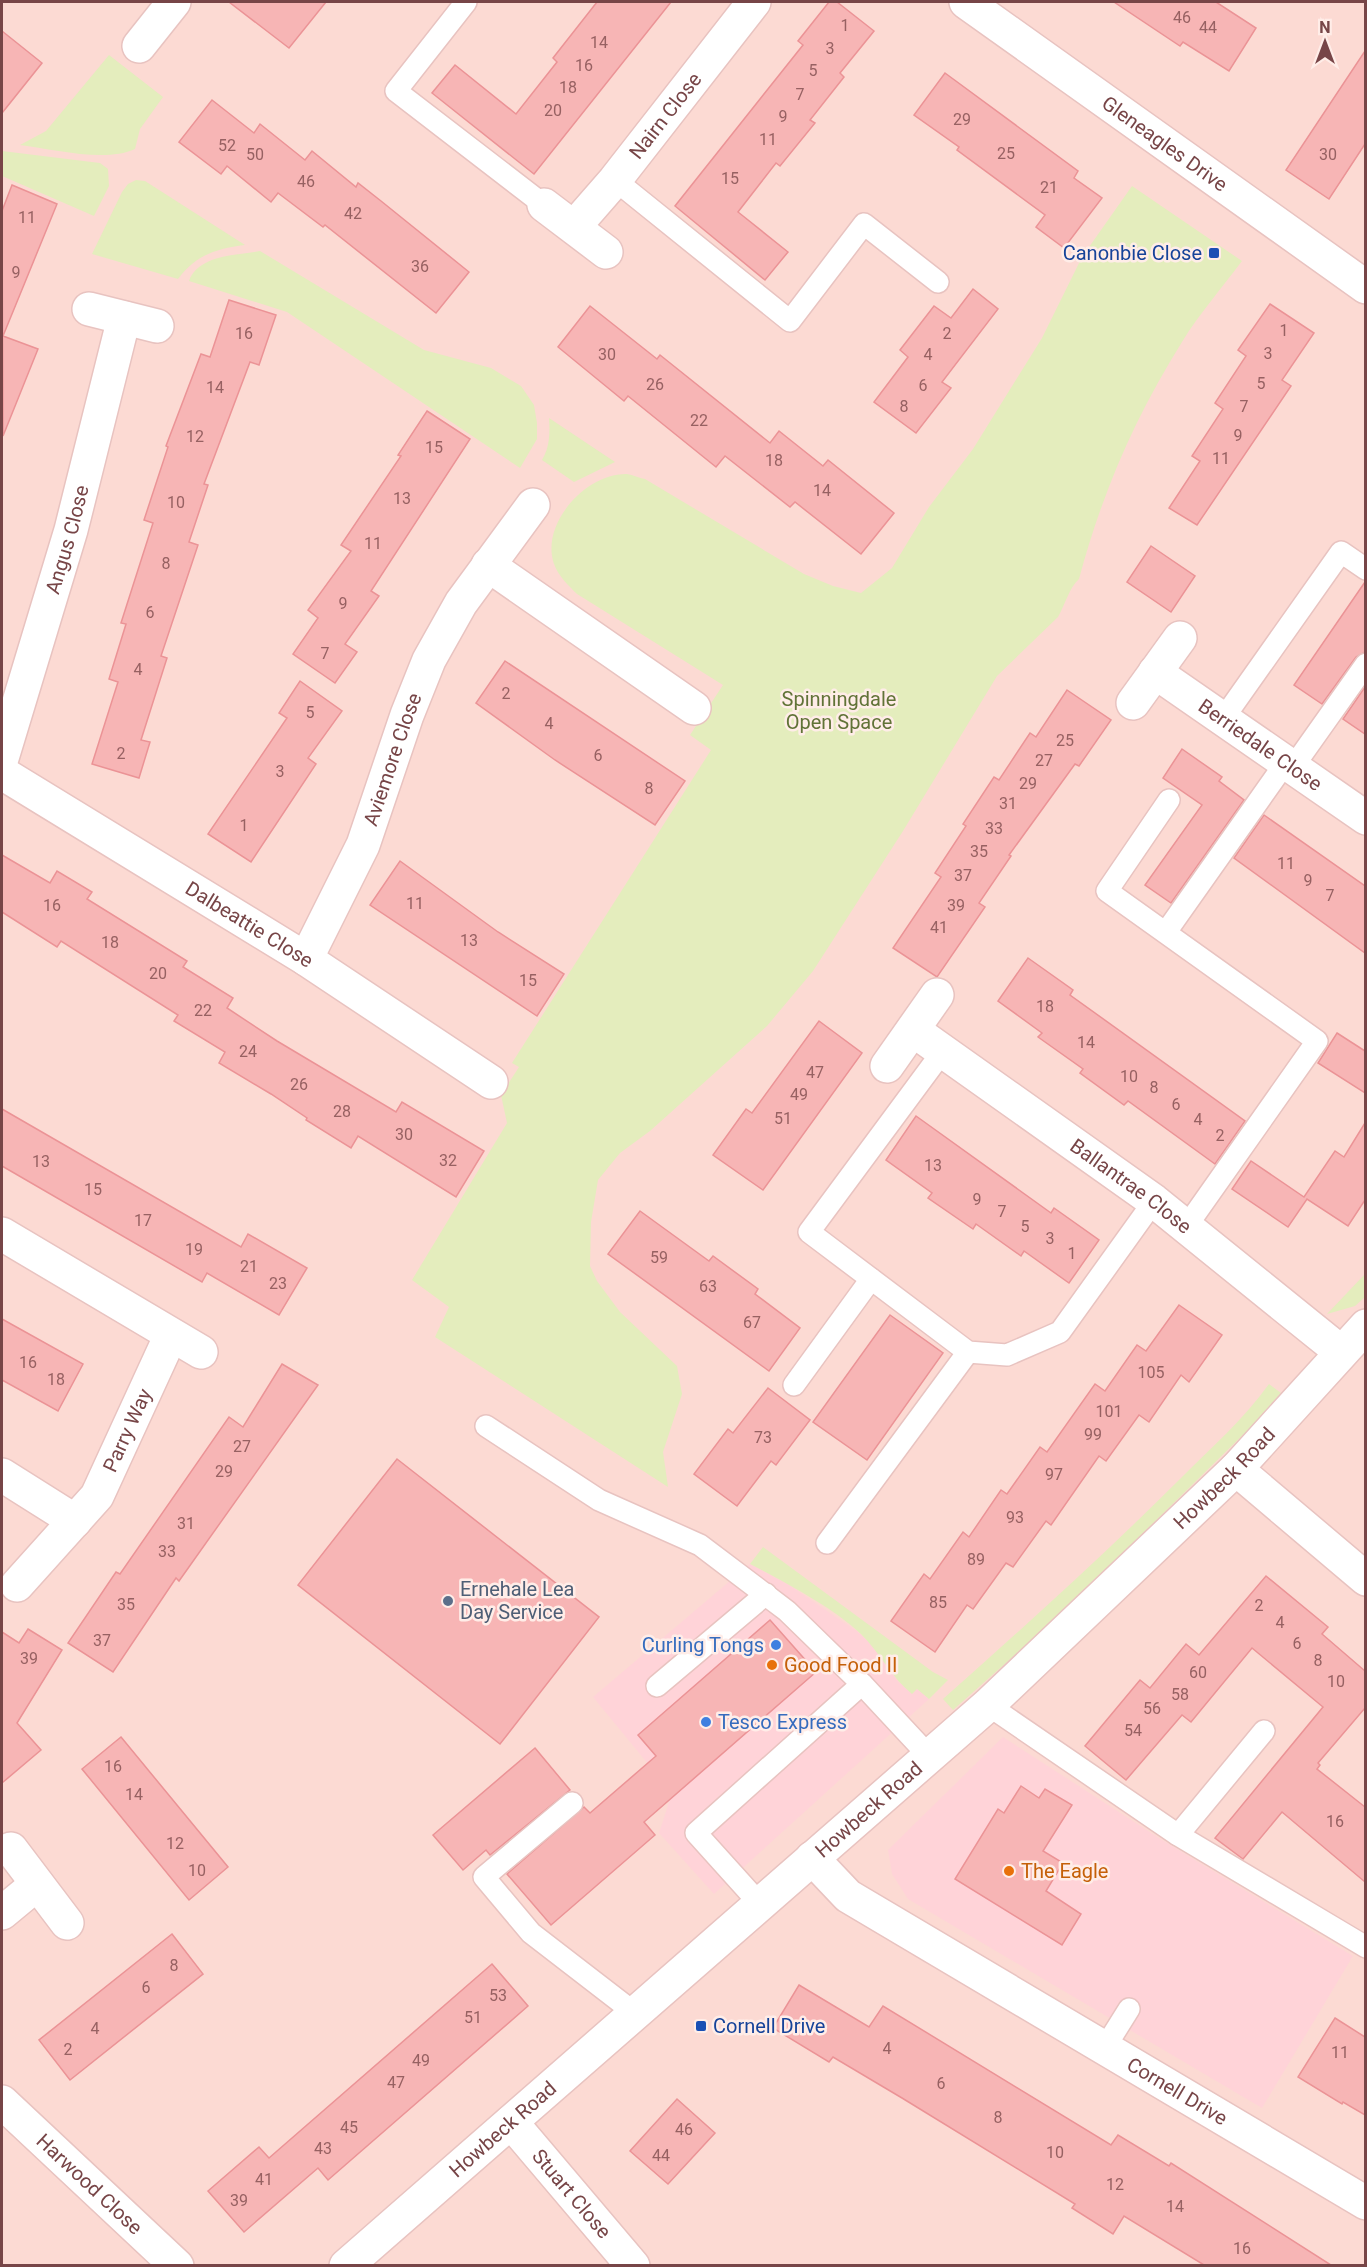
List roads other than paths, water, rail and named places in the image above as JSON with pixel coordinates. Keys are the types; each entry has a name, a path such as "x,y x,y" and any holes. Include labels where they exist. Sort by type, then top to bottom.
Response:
{"street":[{"path":"139,46 174,2"},
{"name":"Nairn Close","path":"574,227 615,180 754,2"},
{"name":"Gleneagles Drive","path":"966,2 1365,287"},
{"path":"544,205 606,252"},
{"path":"89,309 157,326"},
{"name":"Angus Close","path":"2,759 71,530 124,318"},
{"name":"Aviemore Close","path":"306,959 363,844 407,715 429,660 456,612 533,505"},
{"path":"488,565 694,708"},
{"path":"1133,703 1180,638"},
{"name":"Berriedale Close","path":"1155,672 1365,818"},
{"name":"Dalbeattie Close","path":"2,773 306,959 491,1082"},
{"path":"887,1066 937,995"},
{"name":"Ballantrae Close","path":"913,1030 1154,1201 1341,1353"},
{"path":"2,1234 201,1352"},
{"name":"Howbeck Road","path":"346,2265 988,1705 1236,1468 1365,1326"},
{"name":"Parry Way","path":"17,1585 97,1496 111,1470 171,1335"},
{"path":"1236,1468 1365,1579"},
{"path":"2,1475 75,1521"},
{"path":"11,1849 67,1923"},
{"name":"Cornell Drive","path":"812,1858 848,1896 1365,2204"},
{"path":"2,1913 37,1884"},
{"name":"Harwood Close","path":"2,2103 177,2265"},
{"name":"Stuart Close","path":"511,2122 633,2265"}],"lane":[{"path":"466,2 396,91 544,205"},
{"path":"615,180 790,321 864,224 938,282"},
{"path":"1223,719 1341,552 1365,569"},
{"path":"1166,932 1365,664"},
{"path":"1169,800 1107,891 1317,1041 1186,1227"},
{"path":"944,1051 809,1232 968,1353 1007,1354 1060,1332 1154,1201"},
{"path":"794,1385 870,1279"},
{"path":"827,1542 968,1353"},
{"path":"486,1426 599,1500 700,1545 766,1594 862,1684 930,1757"},
{"path":"657,1686 766,1594"},
{"path":"759,1903 696,1833 862,1684"},
{"path":"988,1705 1178,1835 1365,1947"},
{"path":"1178,1835 1264,1731"},
{"path":"572,1803 484,1877 531,1933 636,2014"},
{"path":"1104,2049 1129,2009"}],"place":[{"name":"Canonbie Close","path":"1214,253"},
{"name":"Ernehale Lea Day Service","path":"448,1601"},
{"name":"Curling Tongs","path":"776,1645"},
{"name":"Good Food II","path":"772,1665"},
{"name":"Tesco Express","path":"706,1722"},
{"name":"The Eagle","path":"1009,1871"},
{"name":"Cornell Drive","path":"701,2026"}],"park label":[{"name":"Spinningdale Open Space","path":"839,710"}]}
